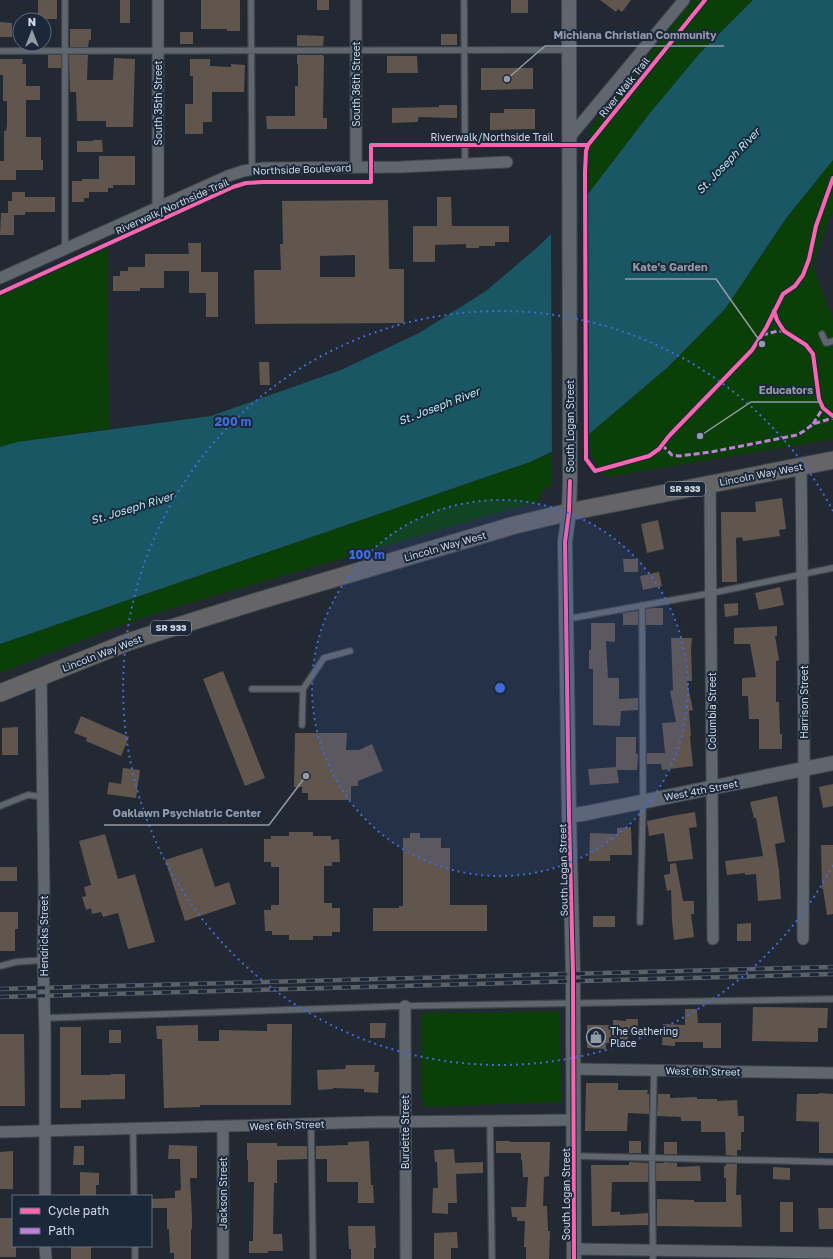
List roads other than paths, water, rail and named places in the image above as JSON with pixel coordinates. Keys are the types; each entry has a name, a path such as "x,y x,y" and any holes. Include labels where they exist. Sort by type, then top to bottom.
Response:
{"main road":[{"name":"Lincoln Way West","path":"0,693 128,642 199,619 507,528 569,512 833,460"}],"street":[{"name":"South 35th Street","path":"158,0 158,207"},
{"name":"South 36th Street","path":"356,0 356,167"},
{"name":"South Logan Street","path":"569,0 570,481 566,541 569,816 574,1003 574,1254"},
{"path":"569,138 684,0"},
{"name":"Northside Boulevard","path":"0,278 228,176 252,170 263,168 401,167 507,162"},
{"name":"Harrison Street","path":"801,466 804,939"},
{"name":"Columbia Street","path":"710,484 712,593 711,788 713,939"},
{"name":"Hendricks Street","path":"41,677 44,887 45,1195"},
{"name":"West 4th Street","path":"569,816 833,764"},
{"name":"Burdette Street","path":"405,1006 406,1259"},
{"name":"West 6th Street","path":"574,1069 833,1073"},
{"name":"West 6th Street","path":"0,1132 405,1122 574,1120"},
{"name":"Jackson Street","path":"223,1127 224,1259"},
{"path":"46,1247 46,1259"},
{"path":"574,1254 833,1253"}],"lane":[{"path":"65,0 65,249"},
{"path":"251,0 252,170"},
{"path":"464,0 465,164"},
{"path":"0,51 569,50"},
{"path":"822,334 826,343 833,341"},
{"path":"567,618 712,593 833,568"},
{"path":"640,922 642,802 642,605"},
{"path":"302,725 303,689 324,658 350,651"},
{"path":"252,689 303,689"},
{"path":"0,806 28,795 43,797"},
{"path":"0,966 16,962 44,960"},
{"path":"45,1018 405,1006 833,999"},
{"path":"653,1254 652,1158 654,1070"},
{"path":"490,1121 492,1259"},
{"path":"311,1124 313,1259"},
{"path":"133,1129 134,1195"},
{"path":"574,1156 833,1162"},
{"path":"135,1247 135,1259"}],"water":[{"name":"St. Joseph River","path":"753,0 833,0 833,160 787,217 725,309 668,367 589,434 530,462 0,644 0,447 17,442 211,416 341,370 419,333 486,291 540,245 588,194 650,113 700,53"}],"railway":[{"path":"0,989 833,967"},
{"path":"0,997 833,974"}],"place":[{"name":"Michiana Christian Community","path":"507,79"},
{"name":"Kate's Garden","path":"762,344"},
{"name":"Educators","path":"700,436"},
{"name":"Oaklawn Psychiatric Center","path":"306,776"},
{"name":"The Gathering Place","path":"596,1037"}]}
